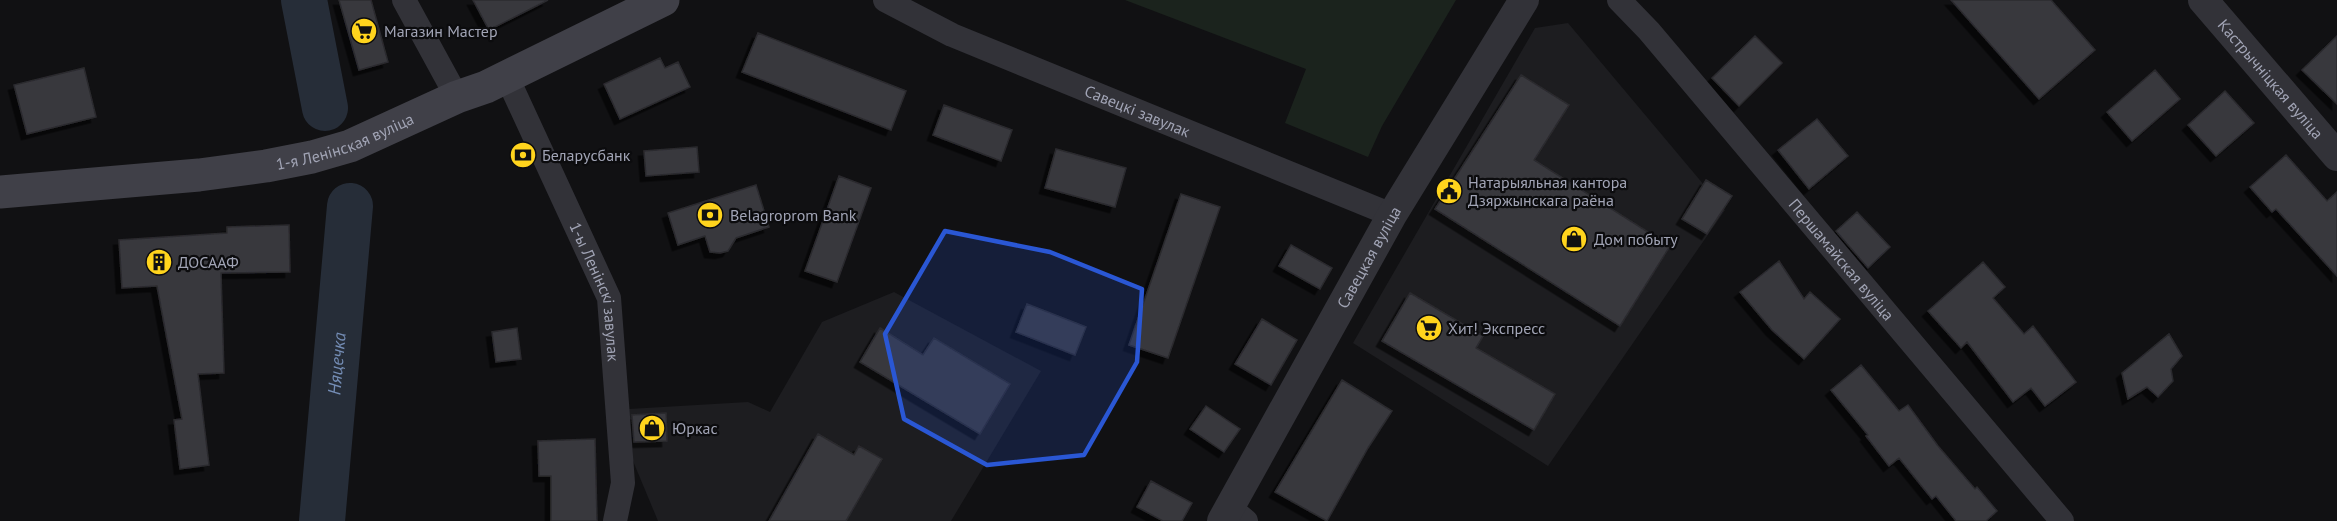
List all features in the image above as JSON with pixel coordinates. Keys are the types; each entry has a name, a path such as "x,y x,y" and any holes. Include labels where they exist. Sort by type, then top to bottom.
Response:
{"main road":[{"name":"1-я Ленінская вуліца","path":"0,192 199,175 266,166 312,157 350,146 507,77 663,0"}],"street":[{"path":"404,0 457,98"},
{"name":"Савецкі завулак","path":"885,0 952,35 1392,215"},
{"name":"Савецкая вуліца","path":"1233,517 1392,215 1524,0"},
{"name":"Першамайская вуліца","path":"1619,0 1649,31 2062,521"},
{"name":"Кастрычніцкая вуліца","path":"2203,0 2337,156"},
{"name":"1-ы Ленінскі завулак","path":"507,77 609,298 622,483 615,521"}],"highlighted area":[{"path":"945,231 1050,252 1142,289 1137,362 1084,455 987,465 904,419 885,334"}],"shaded area":[{"path":"1125,0 1456,0 1382,126 1368,157 1285,123 1306,69"},
{"path":"1568,23 1725,210 1548,466 1353,343 1535,28"},
{"path":"894,292 1041,371 951,521 658,521 633,461 629,409 748,402 770,412 822,322"}],"building":[{"name":"Магазин Мастер","path":"339,0 371,0 388,62 359,70"},
{"path":"473,0 548,0 489,30"},
{"path":"1951,0 2051,0 2095,50 2039,99"},
{"path":"758,33 906,91 891,130 742,72"},
{"path":"1755,36 1782,63 1739,106 1712,78"},
{"path":"2337,36 2337,104 2302,70"},
{"path":"660,58 665,68 678,62 690,87 620,119 604,84"},
{"path":"84,68 96,117 27,134 14,85"},
{"path":"2155,70 2180,99 2132,141 2107,112"},
{"path":"1521,75 1569,105 1534,160 1670,246 1620,326 1435,209"},
{"path":"2225,91 2254,123 2216,156 2188,125"},
{"path":"944,105 1012,130 1001,161 933,135"},
{"path":"1817,119 1848,156 1809,189 1778,150"},
{"path":"697,147 699,172 646,176 644,151"},
{"path":"1056,149 1126,168 1115,207 1045,188"},
{"path":"2286,155 2327,201 2337,192 2337,276 2276,209 2272,212 2250,187"},
{"path":"839,176 871,188 837,282 805,271"},
{"path":"1706,180 1732,196 1707,234 1682,219"},
{"path":"756,185 769,227 736,238 728,251 720,253 710,252 705,236 678,245 668,213"},
{"path":"1181,194 1220,207 1168,358 1129,345"},
{"path":"1857,212 1890,247 1868,268 1836,231"},
{"path":"289,225 290,272 221,273 224,373 198,374 209,465 180,469 174,420 182,419 157,286 122,288 119,240 227,233 227,227"},
{"path":"1291,245 1332,268 1320,289 1279,266"},
{"path":"1779,261 1804,299 1810,292 1840,319 1804,359 1772,330 1740,292"},
{"path":"1983,262 2005,287 1993,298 2024,334 2033,326 2076,382 2045,406 2031,388 2013,402 1967,342 1961,348 1928,311"},
{"path":"1410,293 1483,336 1476,348 1555,394 1534,430 1382,341"},
{"path":"1027,304 1086,327 1075,355 1016,332"},
{"path":"1262,319 1297,340 1271,385 1235,364"},
{"path":"517,328 521,359 496,362 492,332"},
{"path":"880,328 923,355 934,338 1010,384 980,434 860,362"},
{"path":"2169,334 2182,356 2171,369 2173,381 2158,397 2147,387 2128,399 2122,373"},
{"path":"1861,365 1899,411 1908,405 1938,446 1997,511 1986,521 1956,521 1936,496 1932,499 1899,458 1889,466 1866,436 1868,435 1831,390"},
{"path":"1342,380 1392,411 1368,448 1327,521 1275,492"},
{"path":"1206,406 1240,429 1224,452 1190,429"},
{"path":"666,413 667,441 634,442 632,415"},
{"path":"818,434 854,455 859,446 882,459 846,521 769,521"},
{"path":"595,439 597,521 551,521 551,476 539,476 538,441"},
{"path":"1151,481 1192,503 1182,521 1163,521 1137,507"}],"waterway":[{"name":"Няцечка","path":"304,0 325,108"},
{"name":"Няцечка","path":"322,521 350,206"}],"place":[{"name":"Магазин Мастер","path":"364,31"},
{"name":"Беларусбанк","path":"523,155"},
{"name":"Натарыяльная кантора Дзяржынскага раёна","path":"1449,191"},
{"name":"Belagroprom Bank","path":"710,215"},
{"name":"Дом побыту","path":"1574,239"},
{"name":"ДОСААФ","path":"159,262"},
{"name":"Хит! Экспресс","path":"1429,328"},
{"name":"Юркас","path":"652,428"}]}
